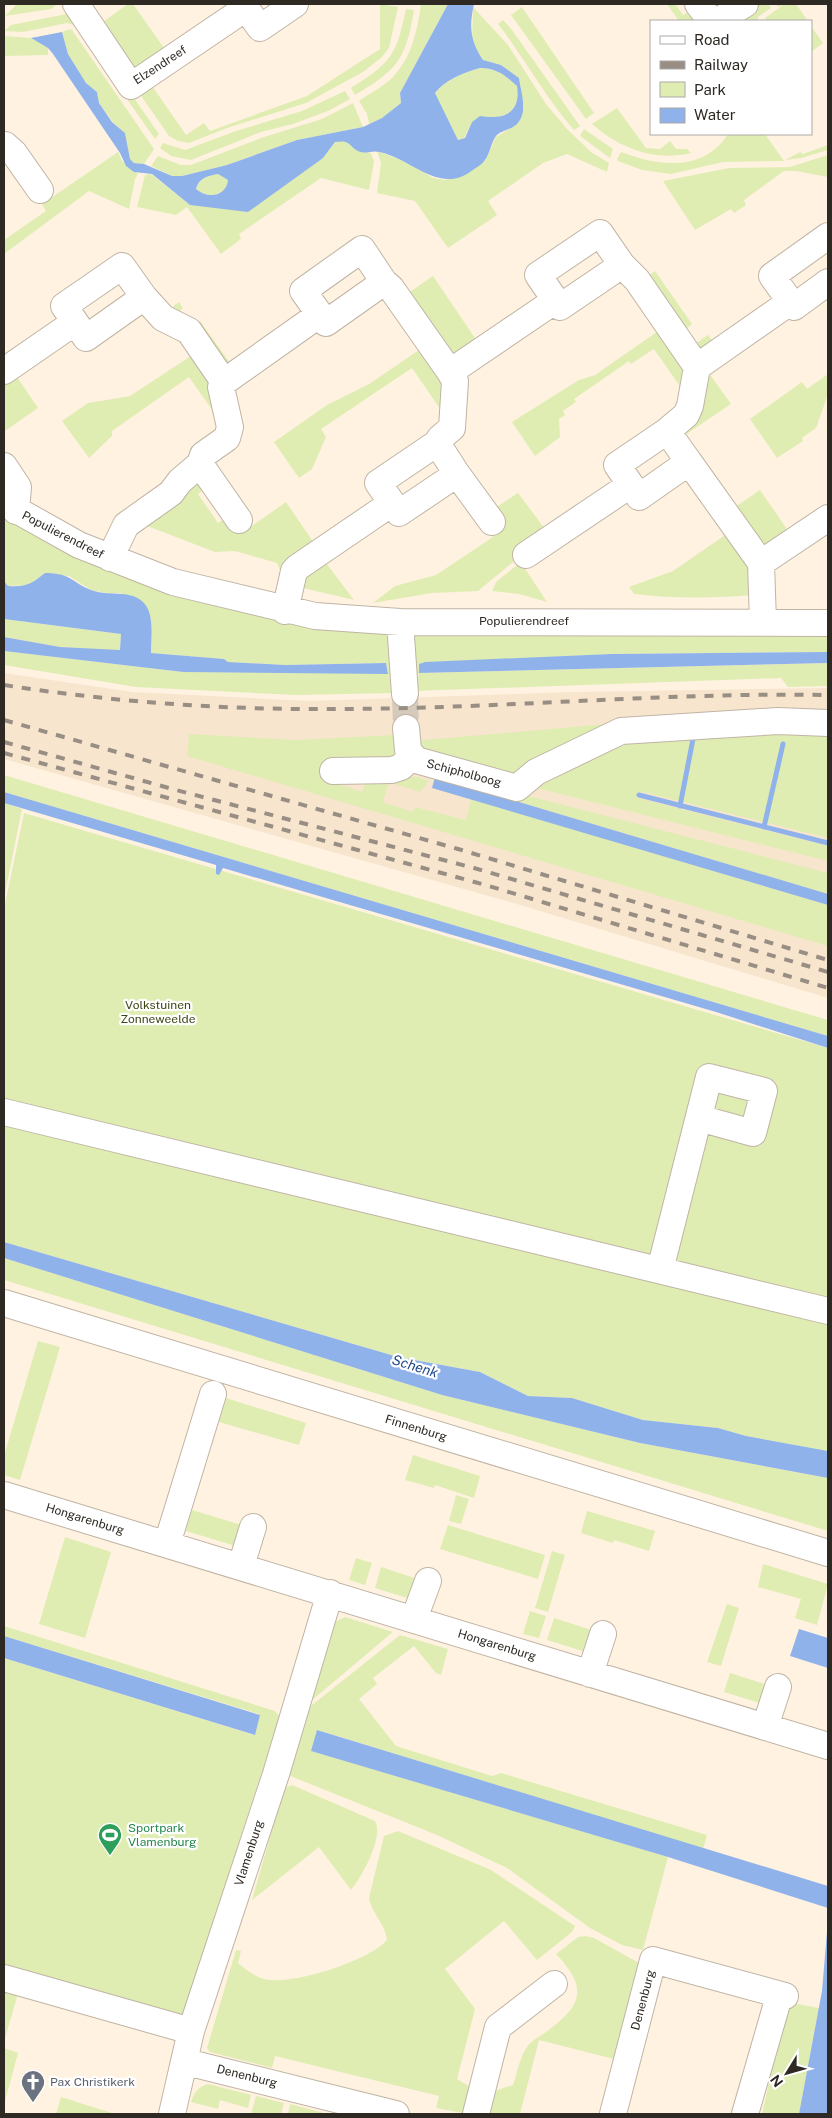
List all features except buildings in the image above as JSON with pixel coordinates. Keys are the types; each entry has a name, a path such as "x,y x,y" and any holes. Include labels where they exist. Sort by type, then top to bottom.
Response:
{"street":[{"name":"Elzendreef","path":"76,4 131,86 244,6 260,28 295,4"},
{"path":"698,4 710,20"},
{"path":"720,20 744,4"},
{"path":"4,145 14,153 40,190"},
{"path":"622,265 560,307 538,274 600,232 622,265 637,280 697,366 690,406 686,415 617,465 639,497 689,462"},
{"path":"828,236 772,276 794,307 828,282"},
{"path":"384,282 326,324 303,291 362,249 455,381 452,428 440,438 437,444 378,483 399,513 458,474"},
{"path":"144,298 86,338 64,306 122,266 144,298 163,318 189,331 224,382 320,314"},
{"path":"450,372 556,300"},
{"path":"697,366 790,302"},
{"path":"4,371 74,322"},
{"name":"Populierendreef","path":"110,558 126,525 171,493 180,481 200,464 203,455 227,438 230,426 221,387 224,382"},
{"path":"667,430 761,563 762,622"},
{"path":"437,444 492,522"},
{"path":"200,464 239,520"},
{"name":"Populierendreef","path":"4,466 18,488 10,507 72,541 173,582 285,611 332,619 400,622 828,623"},
{"path":"526,555 630,485"},
{"path":"285,611 294,571 392,503"},
{"path":"761,563 828,518"},
{"path":"400,622 405,694"},
{"name":"Schipholboog","path":"406,728 408,750 412,756 424,763 517,788 536,772 621,731 778,721 828,723"},
{"path":"333,771 392,770 402,767 412,756"},
{"path":"4,1112 828,1311"},
{"path":"660,1270 698,1118"},
{"name":"Finnenburg","path":"4,1303 828,1554"},
{"path":"167,1544 213,1394"},
{"name":"Hongarenburg","path":"4,1494 828,1746"},
{"path":"241,1566 253,1527"},
{"path":"414,1619 428,1581"},
{"name":"Vlamenburg","path":"172,2114 186,2062 191,2032 276,1774 330,1593"},
{"path":"590,1674 603,1634"},
{"path":"765,1727 778,1687"},
{"name":"Denenburg","path":"613,2114 653,1960 781,2001 745,2114"},
{"path":"4,1978 191,2032"},
{"path":"476,2114 498,2027 554,1984"},
{"name":"Denenburg","path":"186,2062 396,2114"}],"shaded area":[{"path":"4,673 132,692 309,701 574,692 828,688 828,998 517,904 4,759"}],"green space":[{"path":"17,4 57,4 51,9 5,16"},
{"path":"128,4 133,4 164,48 176,40 177,42 140,72 125,69 96,27"},
{"path":"380,4 398,7 389,48 382,57 363,72 306,103 227,128 189,143 178,141 169,136 135,87 150,83 186,135 204,123 210,131 307,96 380,49"},
{"path":"421,4 448,4 400,93 401,103 382,118 369,124 367,114 359,101 391,79 404,62 409,53 418,24"},
{"path":"667,4 675,4 683,15 693,10 700,20 678,20"},
{"path":"757,4 768,4 771,8 758,17 758,20 742,20"},
{"path":"776,4 796,4 807,20 766,20 765,18 783,5 778,7"},
{"path":"473,7 508,45 546,104 567,129 591,152 609,163 607,172 567,154 543,163 488,201 497,215 448,248 415,201 377,193 381,163 377,151 406,162 433,178 445,180 467,173 485,161 496,137 516,125 524,108 519,78 501,65 483,60 472,44"},
{"path":"522,7 594,113 586,119 511,15"},
{"path":"406,9 414,10 403,52 390,70 355,95 351,88 384,64 395,48"},
{"path":"67,14 77,26 67,23 23,32 4,31 11,25"},
{"path":"503,20 580,126 574,130 554,104 498,24"},
{"path":"812,27 823,43 812,51"},
{"path":"70,29 154,149 144,164 134,163 130,159 125,133 113,122 99,103 97,92 86,83 68,54 62,32"},
{"path":"4,36 31,38 48,48 48,55 4,56"},
{"path":"480,68 491,69 500,73 517,86 515,105 506,115 472,122 464,138 458,140 435,94 455,78"},
{"path":"129,91 159,134 155,139 124,95"},
{"path":"345,91 350,99 328,111 293,124 261,132 191,160 171,156 160,148 163,143 185,150 236,131 302,111"},
{"path":"353,103 363,127 297,140 227,165 182,176 172,176 151,166 158,156 181,165 191,165 264,137 322,119"},
{"path":"617,108 646,148 660,149 670,141 676,149 687,149 691,153 664,156 638,151 614,140 592,124"},
{"path":"584,129 613,149 610,158 580,136"},
{"path":"727,135 766,135 784,161 723,162 671,174 642,170 617,159 621,152 650,161 679,163 693,161 718,147"},
{"path":"344,140 352,143 359,151 371,153 374,162 369,190 321,178 239,234 241,239 221,254 187,207 176,215 137,207 145,175 151,174 190,205 323,158 335,142"},
{"path":"828,145 828,150 801,158 785,160 800,152 803,154"},
{"path":"118,152 122,161 138,174 135,179 129,209 89,191 4,254 4,240 46,211 42,204"},
{"path":"828,155 828,177 796,171 784,171 744,200 746,205 734,213 731,209 695,230 663,181 729,168 790,167"},
{"path":"218,174 228,180 227,186 220,193 210,195 196,189 204,178"},
{"path":"655,271 692,324 685,330 695,344 708,335 713,341 694,354 642,280"},
{"path":"433,276 479,344 452,362 404,296"},
{"path":"179,302 183,308 179,312 194,325 200,321 233,367 230,368 164,313"},
{"path":"664,327 689,364 686,395 654,349 631,364 629,361 574,399 576,402 563,411 565,415 559,419 560,437 535,456 512,422 579,380 595,375"},
{"path":"425,346 447,377 449,422 412,368 321,429 326,437 312,469 299,478 274,442 327,405 369,384"},
{"path":"197,352 215,378 226,430 189,377 112,431 112,436 89,458 62,421 88,403 130,396"},
{"path":"706,369 731,404 682,437"},
{"path":"15,374 38,408 5,431 4,381"},
{"path":"828,374 828,394 816,428 802,438 803,441 777,458 750,419 802,382 807,389"},
{"path":"201,477 208,487 198,494 218,523 228,517 246,518 252,526 286,502 316,546 285,583 277,563 235,551 215,552 142,524"},
{"path":"760,490 789,532 767,549 732,509"},
{"path":"518,493 548,533 478,591 432,593 373,603 395,586 436,575 493,537 490,531 492,510"},
{"path":"4,513 42,535 388,630 392,677 389,675 394,693 295,695 136,687 4,665 4,651 183,672 388,673 386,663 285,665 228,662 224,659 150,653 150,623 121,593 91,590 69,576 45,573 29,585 8,586 4,581"},
{"path":"731,531 754,565 756,595 664,597 634,594 629,587 673,571"},
{"path":"527,557 524,567 547,602 519,594 492,591 496,582"},
{"path":"323,559 354,600 299,587 301,576"},
{"path":"4,619 121,634 120,651 60,647 4,637"},
{"path":"828,633 828,652 611,654 419,664 420,673 828,663 828,686 788,687 781,678 414,691 419,674 415,676 411,637 417,634"},
{"path":"828,715 828,838 639,791 637,798 828,846 828,861 529,786 517,778 421,756 412,741 630,722"},
{"path":"189,734 295,740 395,735 393,741 402,756 366,765 338,757 330,781 362,792 368,776 417,777 429,781 420,792 389,782 383,802 413,812 415,807 466,820 471,799 828,905 828,946 187,756"},
{"path":"419,768 828,873 828,894 418,772"},
{"path":"4,775 828,1020 828,1036 4,792"},
{"path":"4,803 22,809 4,898"},
{"name":"Volkstuinen Zonneweelde","path":"24,813 828,1048 828,1451 746,1436 718,1428 643,1420 572,1398 528,1396 480,1372 398,1357 4,1242 4,909"},
{"path":"4,1258 442,1395 640,1443 828,1478 828,1531 4,1280"},
{"path":"38,1341 60,1347 20,1480 4,1475 4,1456"},
{"path":"226,1398 306,1423 299,1445 219,1422"},
{"path":"413,1455 480,1476 474,1498 435,1485 434,1488 405,1480"},
{"path":"456,1495 469,1499 461,1524 449,1521"},
{"path":"192,1510 248,1527 242,1548 186,1531"},
{"path":"587,1511 655,1531 649,1551 614,1540 613,1543 581,1533"},
{"path":"448,1525 545,1555 538,1579 440,1549"},
{"path":"65,1537 111,1552 85,1638 39,1624"},
{"path":"552,1551 565,1555 548,1612 535,1608"},
{"path":"356,1558 372,1563 365,1585 349,1580"},
{"path":"763,1564 828,1584 817,1625 795,1618 801,1599 758,1587"},
{"path":"381,1567 424,1581 417,1601 375,1588"},
{"path":"727,1604 739,1608 721,1666 707,1662"},
{"path":"530,1611 546,1616 539,1638 523,1634"},
{"path":"345,1617 393,1632 311,1701 333,1623"},
{"path":"554,1618 598,1632 592,1654 547,1640"},
{"name":"Sportpark Vlamenburg","path":"4,1626 275,1711 280,1717 180,2022 21,1983 4,2042 4,1658 254,1735 259,1714 4,1636"},
{"path":"400,1635 448,1649 441,1675 436,1673 414,1646 373,1678 377,1684 359,1699 396,1746 492,1776 501,1773 707,1835 703,1849 318,1730 312,1751 668,1857 643,1950 622,1945 590,1928 507,1868 437,1835 288,1775 307,1709"},
{"path":"730,1673 771,1686 766,1705 724,1692"},
{"path":"292,1785 375,1821 377,1837 371,1857 351,1890 319,1847 252,1900 284,1788"},
{"path":"398,1831 491,1870 575,1926 572,1932 537,1960 504,1921 445,1969 475,2009 457,2079 474,2089 468,2114 436,2108 439,2096 275,2056 272,2068 210,2052 207,2048 236,1950 241,1951 238,1963 247,1970 264,1979 277,1980 292,1979 329,1970 364,1956 387,1940 384,1929 369,1898 384,1836"},
{"path":"578,1937 594,1938 639,1963 618,2060 539,2040 520,2114 482,2114 492,2094 513,2085 523,2054 530,2044 558,2022 574,2005 577,1987 567,1966 556,1954"},
{"path":"787,2002 819,2008 799,2114 762,2114"},
{"path":"4,2048 18,2053 4,2105"},
{"path":"208,2084 251,2095 248,2108 220,2100 218,2109 191,2102 197,2090"},
{"path":"256,2096 284,2103 281,2114 251,2114"},
{"path":"61,2097 115,2114 56,2114"},
{"path":"290,2104 324,2113 324,2114 288,2114"}],"water":[{"path":"448,4 474,4 471,26 475,46 483,60 501,65 519,78 523,109 520,120 516,125 496,136 484,162 458,178 436,177 391,155 377,152 361,152 348,143 341,141 335,142 323,158 248,212 190,205 152,174 134,172 126,166 120,153 53,54 48,48 31,38 62,32 68,54 86,83 97,92 99,103 112,122 125,133 130,159 134,163 144,164 172,176 182,176 227,165 297,140 363,127 382,118 401,103 400,93","holes":["480,68 491,69 500,73 517,86 518,95 516,103 509,113 496,117 480,116 472,122 465,138 458,140 435,93 455,77","218,174 228,180 227,186 220,193 210,195 196,189 199,182 204,178"]},
{"path":"45,573 66,576 84,587 95,591 134,596 142,601 150,615 151,653 224,659 228,662 285,665 386,663 388,674 183,672 4,651 4,637 60,647 120,650 121,634 4,619 4,581 8,586 20,586 32,582"},
{"path":"828,652 828,663 419,673 419,664 425,662 611,654"},
{"path":"435,777 828,894 828,905 432,788"},
{"path":"4,792 828,1036 828,1048 716,1012 223,868 219,875 216,874 216,865 4,803"},
{"name":"Schenk","path":"4,1242 398,1357 480,1372 528,1396 572,1398 643,1420 718,1428 746,1436 828,1451 828,1478 640,1443 442,1395 4,1258"},
{"path":"799,1629 828,1638 828,1668 790,1656"},
{"path":"4,1636 260,1715 255,1735 4,1658"},
{"path":"317,1730 828,1886 828,1908 668,1857 311,1751"},
{"path":"828,1920 827,2114 799,2114 822,1991"}],"waterway":[{"path":"680,806 693,739"},
{"path":"764,827 783,744"},
{"path":"639,795 828,843"}],"tunnel":[{"path":"405,694 406,728"}],"railway":[{"path":"4,685 86,696 169,704 293,709 397,708 705,696 828,695"},
{"path":"4,720 458,849 828,960"},
{"path":"4,742 176,790 474,868 828,972"},
{"path":"4,753 489,886 828,988"}],"place":[{"name":"Sportpark Vlamenburg","path":"110,1856"},
{"name":"Pax Christikerk","path":"33,2103"}]}
